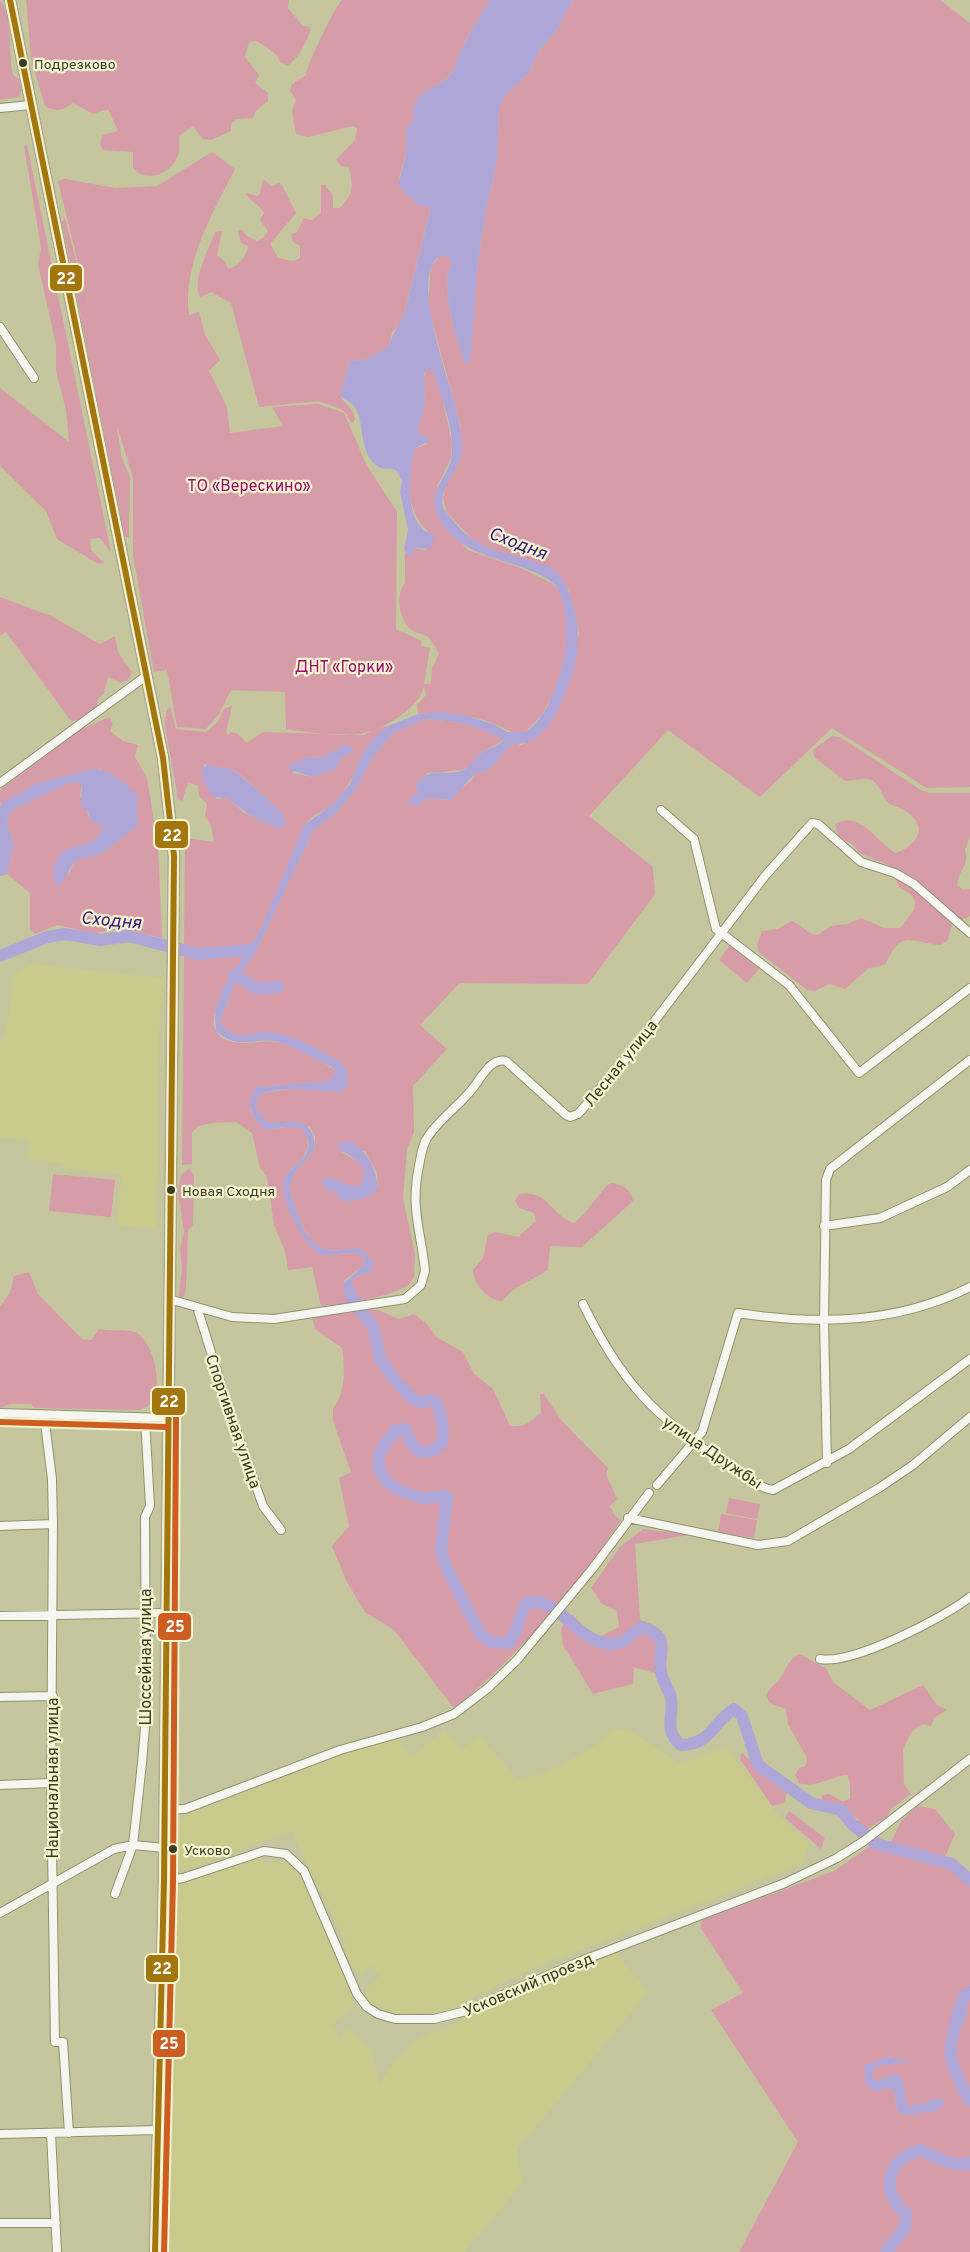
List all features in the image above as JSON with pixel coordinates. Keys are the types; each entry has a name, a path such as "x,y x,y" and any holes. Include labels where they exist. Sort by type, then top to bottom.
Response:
{"main road":[{"path":"10,0 171,811 174,929 167,1418 165,1848 155,2252"}],"street":[{"path":"0,108 31,105"},
{"path":"0,327 34,378"},
{"path":"0,783 146,676"},
{"path":"661,810 694,839 713,922 720,933 789,985 860,1073 970,988"},
{"name":"Лесная улица","path":"197,1307 252,1319 285,1318 405,1299 421,1285 425,1271 414,1204 414,1189 423,1147 430,1133 467,1096 493,1063 500,1060 506,1061 566,1115 574,1116 625,1060 720,933 809,824 818,824 861,862 895,873 914,884 970,933"},
{"path":"826,1463 824,1226 826,1180 831,1169 970,1060"},
{"path":"824,1226 880,1218 947,1187 970,1170"},
{"path":"657,1485 702,1432 738,1313 781,1320 824,1321 863,1318 923,1307 970,1287"},
{"path":"169,1299 197,1307"},
{"name":"улица Дружбы","path":"583,1304 610,1356 632,1387 659,1416 759,1485 773,1490 826,1463 970,1359"},
{"name":"Спортивная улица","path":"197,1307 227,1404 263,1506 281,1530"},
{"path":"0,1413 167,1418"},
{"name":"Национальная улица","path":"44,1415 53,1524 51,1783 55,2042 63,2042 69,2133"},
{"path":"628,1518 758,1545 775,1545 788,1541 879,1488 913,1465 970,1417"},
{"name":"Шоссейная улица","path":"115,1894 133,1845 146,1715 145,1517 150,1506 145,1418"},
{"path":"165,1810 185,1809 357,1744 422,1727 449,1717 488,1688 517,1660 570,1596 649,1493"},
{"path":"0,1526 53,1524"},
{"path":"820,1659 838,1660 899,1636 949,1612 970,1597"},
{"path":"0,1616 166,1613"},
{"path":"0,1697 53,1696"},
{"name":"Усковский проезд","path":"164,1881 183,1878 264,1851 286,1854 304,1871 357,1994 367,2007 395,2019 434,2019 466,2011 581,1961 785,1883 837,1858 864,1841 970,1759"},
{"path":"0,1785 51,1783"},
{"path":"0,1912 114,1849 133,1845 165,1848"},
{"path":"0,2134 158,2130"},
{"path":"51,2134 57,2252"},
{"path":"0,2223 56,2223"}],"shaded area":[{"path":"490,0 573,0 556,31 540,49 528,74 505,95 499,107 497,162 486,209 478,262 470,363 464,360 450,311 447,284 448,272 452,263 448,257 440,256 432,266 428,282 429,302 438,346 461,431 462,445 460,459 442,500 443,507 449,516 472,539 499,552 545,565 560,576 572,601 576,616 578,646 576,660 561,703 546,729 530,741 511,744 490,769 475,774 451,800 426,798 417,807 407,801 418,792 416,784 427,774 463,770 483,752 504,740 481,729 458,722 424,719 392,734 373,757 355,791 333,816 314,829 257,949 235,982 220,1022 236,1035 266,1032 295,1039 337,1060 346,1070 347,1087 340,1092 278,1090 259,1095 255,1107 268,1123 301,1123 311,1131 315,1149 294,1174 289,1189 302,1225 307,1234 320,1247 328,1250 361,1249 373,1261 371,1272 357,1276 352,1282 358,1302 351,1303 344,1292 343,1284 364,1265 365,1259 356,1253 320,1255 299,1230 285,1197 284,1177 305,1156 308,1150 307,1137 302,1128 285,1127 266,1130 253,1116 250,1104 257,1087 328,1081 337,1072 330,1066 278,1042 239,1042 224,1037 216,1031 215,1011 222,990 261,929 304,825 334,803 350,784 361,756 375,737 388,726 418,714 442,712 460,714 494,724 507,732 525,732 544,712 561,670 566,643 566,623 560,593 551,582 537,573 481,554 463,544 448,532 437,514 435,498 450,463 452,444 446,412 433,370 426,371 424,374 425,403 417,432 422,436 429,436 429,441 414,449 410,497 416,521 435,538 429,549 414,548 412,556 408,556 404,549 408,530 400,492 402,481 396,470 381,468 372,461 364,445 357,410 340,396 350,361 368,359 389,346 405,311 431,207 419,206 398,186 407,150 406,129 413,121 414,109 421,94 448,78 454,70 459,53"},
{"path":"346,745 350,746 354,752 342,756 336,769 313,777 290,770 289,766 306,758 321,757"},
{"path":"207,764 230,769 243,778 283,814 286,823 280,829 252,816 228,798 213,797 203,780 202,769"},
{"path":"92,769 111,774 137,795 138,825 103,853 75,861 58,888 53,874 59,857 66,850 94,840 103,827 91,821 88,812 81,806 82,786 77,782 66,784 11,811 7,822 14,846 7,874 0,876 0,806 2,803 37,783"},
{"path":"32,964 164,978 159,1032 157,1229 117,1225 122,1174 62,1168 63,1163 28,1159 30,1140 0,1137 0,1042 6,1035 14,974"},
{"path":"351,1141 363,1151 370,1162 378,1189 361,1199 342,1201 334,1191 326,1190 321,1180 327,1178 351,1186 361,1186 365,1172 359,1162 337,1147 341,1142"},
{"path":"614,1729 632,1732 680,1764 726,1746 774,1810 810,1845 801,1864 531,1969 447,2011 395,2015 373,2004 363,1992 380,1976 371,1965 363,1973 356,1974 343,1946 346,1943 291,1831 182,1871 178,1863 176,1819 355,1750 395,1738 411,1757 445,1730 462,1749 479,1736 519,1780 547,1772 595,1746"},
{"path":"261,1857 265,1865 282,1860 301,1877 353,1999 354,2006 332,2025 340,2037 348,2029 371,2049 380,2085 395,2060 412,2042 616,1953 648,1992 517,2149 522,2183 465,2252 164,2252 170,1952 174,1951 175,1887"},
{"path":"970,1985 970,1995 964,2006 967,2013 958,2034 948,2039 953,2009"},
{"path":"887,2057 913,2061 877,2066 873,2072 873,2079 877,2081 894,2074 900,2076 907,2106 941,2098 945,2103 937,2111 903,2115 897,2109 894,2091 888,2088 876,2091 866,2085 864,2066"}],"green space":[{"path":"0,0 9,26 13,75 18,78 22,89 19,97 0,100"},
{"path":"26,0 289,0 288,8 303,26 311,27 302,49 287,66 280,62 277,55 257,41 249,42 245,57 259,75 255,83 268,93 268,101 256,111 253,118 237,119 231,124 231,131 211,140 203,139 193,126 179,136 179,153 175,162 165,172 151,176 138,173 133,168 133,152 103,150 100,143 103,135 118,131 108,109 93,114 73,103 60,110 45,106 31,59"},
{"path":"342,0 490,0 463,46 455,68 448,77 421,96 414,110 413,121 406,129 407,150 399,178 431,206 402,322 392,332 389,346 368,359 350,361 340,396 353,412 355,420 352,423 343,410 319,401 259,407 231,303 211,292 200,297 198,290 199,273 215,232 222,231 217,255 225,262 228,269 241,261 246,254 248,246 241,243 238,232 241,229 247,236 257,241 268,231 260,220 264,213 246,193 257,196 260,194 263,179 272,186 279,183 282,185 296,213 270,244 278,258 293,261 300,258 300,246 293,242 291,234 297,232 304,218 312,220 321,213 321,185 325,185 333,196 333,208 340,208 349,197 352,185 349,167 341,166 336,160 355,140 357,128 353,126 308,137 296,134 292,111 296,100 290,91 292,84 306,75 321,37"},
{"path":"573,0 940,0 970,23 970,787 927,788 832,728 760,797 668,730 589,816 653,867 655,894 588,984 460,983 420,1025 447,1049 413,1086 414,1132 407,1149 403,1198 415,1254 414,1277 409,1285 392,1293 358,1302 352,1282 357,1276 371,1272 361,1249 328,1250 320,1247 307,1234 302,1225 289,1189 294,1174 315,1149 315,1137 310,1127 289,1122 268,1123 255,1107 259,1095 265,1093 300,1089 322,1091 344,1066 266,1032 240,1036 227,1031 220,1022 235,982 257,949 314,829 333,816 355,791 373,757 392,734 424,719 458,722 481,729 504,740 482,752 472,764 462,770 428,773 416,784 418,792 414,797 420,804 426,798 447,800 471,781 475,774 490,769 511,743 522,745 552,721 579,634 575,611 568,589 537,563 490,550 473,540 447,513 443,498 461,427 428,306 431,267 440,255 448,257 452,263 448,272 447,284 450,311 464,360 469,363 478,262 486,209 497,162 499,107 505,95 528,74 540,49 556,31","holes":["365,1151 377,1173 378,1189 342,1201 334,1191 341,1182 352,1188 361,1186 366,1172 359,1162 342,1152"]},
{"path":"27,145 111,552 100,538 90,539 91,550 104,563 98,564 57,539 46,511 0,466 0,388 69,442 66,410 56,371 56,345 38,264 41,248 24,146"},
{"path":"212,152 235,169 209,221 195,258 188,296 189,315 199,312 205,335 220,360 209,371 227,407 230,433 283,426 272,407 318,404 344,413 366,464 397,512 396,629 422,641 421,646 430,648 424,684 431,684 432,668 439,654 429,638 414,631 404,621 399,601 405,583 405,553 412,555 414,548 425,550 435,538 418,519 410,498 409,486 414,449 427,444 417,432 425,401 422,382 426,371 433,370 440,387 452,443 451,458 437,486 444,526 468,550 523,569 553,584 560,592 565,610 567,628 565,657 554,693 541,716 525,732 512,732 466,716 418,714 417,705 426,695 424,686 416,702 409,709 383,726 365,733 336,735 286,729 285,692 231,690 219,714 206,729 177,727 167,670 154,672 133,555 133,478 117,426 121,455 130,477 129,537 125,537 123,530 62,222 65,218 89,308 58,181 65,179 115,188 157,186"},
{"path":"0,597 51,616 100,644 115,636 118,652 132,672 129,679 121,683 108,677 104,693 98,699 97,707 79,720 71,721 6,632 0,635"},
{"path":"170,706 176,729 206,732 217,723 225,708 232,706 226,732 228,735 231,732 238,734 247,743 263,732 364,735 380,727 388,726 371,744 342,794 334,803 311,818 301,832 271,909 222,994 214,1021 216,1031 228,1041 276,1042 299,1050 337,1072 328,1081 257,1087 250,1109 261,1126 267,1129 302,1127 306,1134 308,1146 304,1156 290,1170 286,1197 320,1255 356,1253 365,1259 364,1265 344,1281 344,1292 351,1303 321,1306 312,1267 288,1270 285,1251 274,1225 267,1177 260,1168 252,1133 236,1122 199,1126 192,1132 192,1164 182,1165 185,838 214,842 211,826 205,816 207,804 199,796 198,785 188,783 182,801 178,799 165,726 166,713","holes":["346,745 350,746 354,752 342,756 336,769 313,777 293,773 293,765 306,758 321,757","204,765 230,769 250,783 279,811 280,829 243,812 228,798 217,799 204,780"]},
{"path":"109,717 113,724 110,731 123,741 138,745 135,757 147,778 158,847 162,938 123,929 93,933 57,925 35,934 30,929 30,893 7,874 14,846 7,822 11,811 66,783 77,782 82,786 80,795 91,821 104,827 92,842 73,848 68,875 75,861 103,853 138,825 101,769 0,804 0,790 80,730"},
{"path":"832,736 840,737 921,790 929,793 970,793 970,836 965,850 965,864 957,885 963,890 970,889 970,916 952,924 948,940 941,945 914,940 902,941 891,953 885,965 869,968 845,989 830,984 815,991 807,990 759,952 757,945 762,931 778,929 791,921 810,933 818,935 831,926 847,924 861,918 884,928 900,928 914,910 915,902 912,895 899,887 889,865 859,853 854,845 839,838 835,824 853,821 861,824 896,853 911,845 916,839 919,828 912,816 887,802 873,781 866,779 845,781 814,757 813,750"},
{"path":"730,945 759,969 747,983 719,960"},
{"path":"189,1168 194,1176 193,1225 188,1230 186,1288 184,1297 181,1298 179,1295 182,1269 180,1248 184,1232 178,1192 181,1175"},
{"path":"53,1174 115,1180 111,1217 49,1211"},
{"path":"613,1183 626,1189 633,1201 582,1247 550,1246 548,1270 513,1290 502,1301 492,1298 482,1290 473,1270 483,1258 488,1235 495,1232 518,1237 536,1221 534,1213 519,1208 515,1201 519,1194 537,1195 560,1215 574,1223 607,1185"},
{"path":"29,1272 38,1294 82,1339 91,1340 99,1329 133,1332 143,1338 152,1353 156,1373 156,1392 150,1405 139,1410 35,1408 31,1404 10,1404 0,1408 0,1306 10,1293 14,1276"},
{"path":"362,1309 378,1310 399,1319 414,1314 427,1324 436,1337 463,1352 474,1374 493,1389 510,1426 524,1425 541,1413 540,1394 544,1394 562,1421 608,1468 606,1474 617,1499 610,1506 615,1516 621,1520 585,1571 524,1643 480,1687 456,1707 453,1707 394,1630 365,1612 347,1582 332,1546 349,1526 339,1478 351,1472 333,1421 333,1408 342,1388 343,1355 342,1348 315,1329 312,1318"},
{"path":"729,1498 760,1504 757,1519 726,1513"},
{"path":"721,1514 757,1520 754,1538 718,1532"},
{"path":"643,1529 689,1535 635,1544 640,1619 658,1643 658,1674 634,1667 633,1684 593,1694 563,1645 561,1629 566,1618 573,1615 589,1632 601,1636 619,1627 617,1611 602,1604 591,1588 620,1547"},
{"path":"799,1654 826,1668 833,1682 870,1710 923,1685 937,1705 947,1710 934,1718 931,1726 923,1724 911,1732 903,1750 904,1785 911,1794 892,1808 887,1817 867,1829 860,1827 858,1819 822,1803 822,1795 829,1794 842,1801 850,1799 850,1782 847,1775 805,1784 799,1783 795,1775 799,1768 806,1766 807,1758 788,1724 786,1709 770,1703 766,1696 790,1662"},
{"path":"742,1753 787,1792 784,1803 772,1806 740,1759"},
{"path":"918,1806 935,1809 955,1834 945,1857 891,1842 901,1821"},
{"path":"789,1811 825,1838 821,1849 785,1818"},
{"path":"870,1846 943,1865 970,1884 970,1985 957,1999 950,2036 958,2034 967,2013 964,2006 970,1995 970,2252 739,2252 798,2142 711,2010 743,1993 700,1927 703,1920 834,1871","holes":["887,2057 911,2061 877,2066 873,2072 873,2079 877,2081 894,2074 903,2091 907,2106 920,2106 897,2109 894,2091 864,2075"]}],"waterway":[{"name":"Сходня","path":"0,956 47,937 65,934 101,940 128,936 198,954 250,950"},
{"path":"234,975 258,989 278,987"},
{"path":"351,1296 374,1329 380,1359 398,1384 413,1399 422,1403 430,1400 437,1403 443,1428 442,1442 438,1447 431,1451 420,1452 411,1443 405,1429 397,1429 381,1450 378,1463 384,1478 398,1489 424,1498 447,1497 441,1549 445,1565 480,1634 491,1642 509,1643 528,1602 541,1603 552,1608 581,1631 602,1643 619,1643 642,1627 652,1631 661,1640 660,1665 671,1698 671,1729 672,1734 681,1745 700,1741 706,1737 734,1709 742,1716 758,1765 811,1803 841,1810 852,1824 877,1844 952,1864 970,1880"},
{"path":"970,1992 963,1998 954,2029 951,2051 955,2071 970,2101"},
{"path":"886,2252 905,2228 906,2214 897,2205 890,2186 890,2177 900,2161 920,2150 950,2163 970,2163"}],"transit line":[{"name":"22","path":"10,0 163,758 174,856 164,1881 155,2252"},
{"name":"25","path":"164,2252 173,1881 176,1418"},
{"name":"25","path":"0,1422 167,1427"}],"place":[{"name":"Подрезково","path":"23,63"},
{"name":"Новая Сходня","path":"171,1190"},
{"name":"Усково","path":"173,1849"}],"park label":[{"name":"ТО «Верескино»","path":"249,485"},
{"name":"ДНТ «Горки»","path":"344,666"}]}
